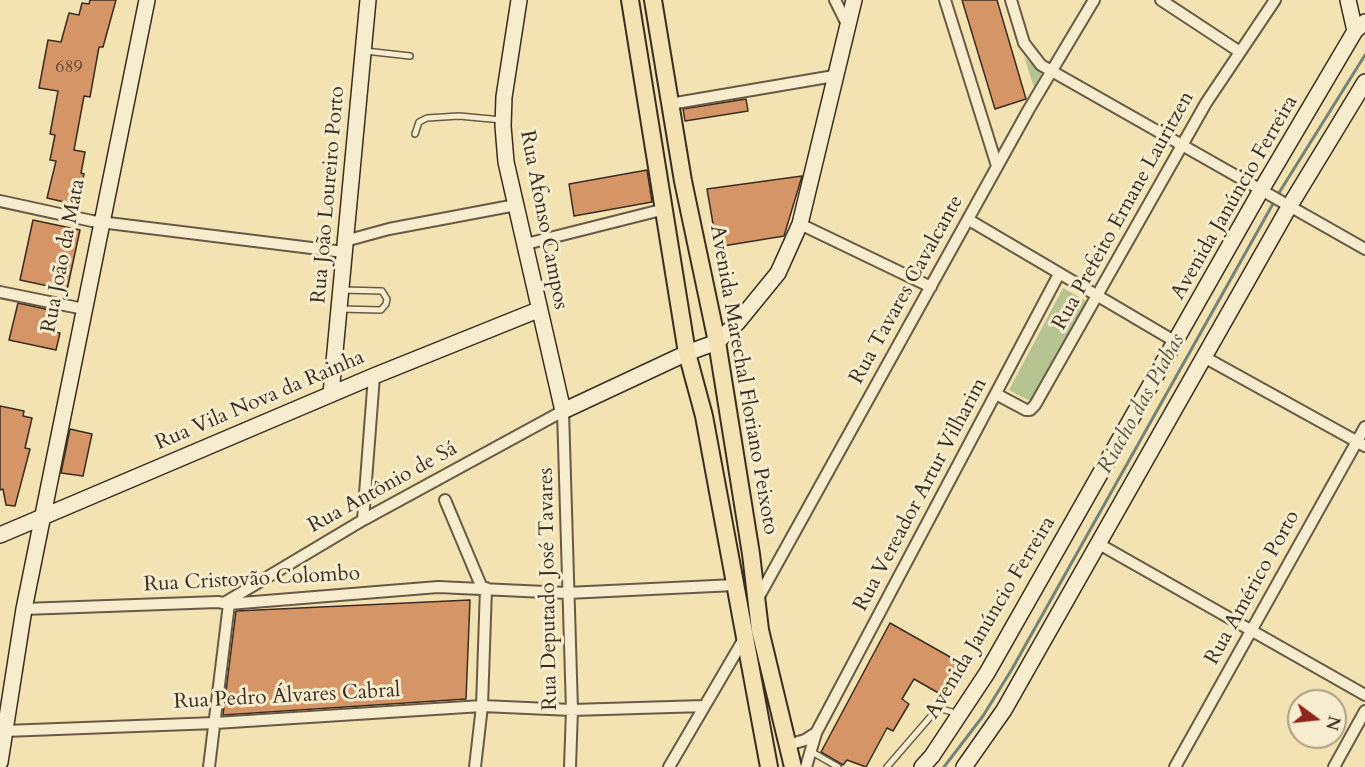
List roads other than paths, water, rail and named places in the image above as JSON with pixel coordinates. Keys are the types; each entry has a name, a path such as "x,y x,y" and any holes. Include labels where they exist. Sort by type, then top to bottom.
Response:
{"main road":[{"name":"Rua João da Mata","path":"0,762 38,518 138,0"},
{"name":"Rua João da Mata","path":"97,221 147,0"},
{"name":"Rua João Loureiro Porto","path":"331,394 368,0"},
{"name":"Rua Afonso Campos","path":"519,0 510,52 503,120 506,162 526,244 538,310 563,411"},
{"name":"Avenida Marechal Floriano Peixoto","path":"630,0 687,353 705,416 735,585 790,742 793,767"},
{"name":"Avenida Marechal Floriano Peixoto","path":"653,0 670,104 717,342 757,600 753,633 768,767"},
{"path":"563,411 687,353 717,342 738,322 778,273 800,224 854,0"},
{"path":"1348,0 1360,26"},
{"name":"Avenida Janúncio Ferreira","path":"922,767 987,673 1260,192 1360,26"},
{"path":"964,767 1004,710 1289,207 1365,82"},
{"name":"Rua Vila Nova da Rainha","path":"0,535 374,376 538,310"},
{"path":"753,633 765,688 777,767"},
{"path":"790,742 808,762"}],"street":[{"path":"835,0 848,24"},
{"path":"945,0 997,166"},
{"path":"1011,0 1024,43 1032,56 1051,71 1260,192 1365,249"},
{"name":"Rua Tavares Cavalcante","path":"757,600 997,166 1094,0"},
{"path":"1161,0 1240,52"},
{"name":"Rua Prefeito Ernane Lauritzen","path":"996,394 1026,410 1033,408 1182,145 1275,0"},
{"path":"670,104 834,76"},
{"path":"0,201 97,221 344,247 389,229 516,205"},
{"path":"526,244 665,209"},
{"path":"969,220 1176,342"},
{"path":"800,224 931,287"},
{"name":"Rua Vereador Artur Vilharim","path":"808,762 816,733 1059,274"},
{"path":"0,292 79,309"},
{"path":"1204,357 1361,443"},
{"path":"363,520 374,376"},
{"name":"Rua Antônio de Sá","path":"227,604 363,520 563,411"},
{"name":"Rua Deputado José Tavares","path":"563,411 572,710 570,767"},
{"name":"Rua Américo Porto","path":"1175,767 1361,443 1365,427"},
{"path":"445,500 484,588 482,706 475,767"},
{"path":"1099,544 1365,695"},
{"name":"Rua Cristovão Colombo","path":"24,609 227,604 438,587 567,592 735,585"},
{"path":"209,767 227,604"},
{"path":"669,767 705,706 753,633"},
{"name":"Rua Pedro Álvares Cabral","path":"4,731 215,723 482,706 572,710 705,706"},
{"path":"1334,767 1365,711"},
{"path":"790,742 805,740 816,733"}],"lane":[{"path":"363,51 410,56"},
{"path":"415,134 419,122 427,118 459,116 503,120"},
{"path":"339,309 381,310 387,299 382,291 341,290"},
{"path":"887,767 938,708 959,714"},
{"path":"808,762 838,767"}],"waterway":[{"name":"Riacho das Piabas","path":"1277,196 1365,55"},
{"name":"Riacho das Piabas","path":"944,767 983,716 1012,669 1274,202"}]}
